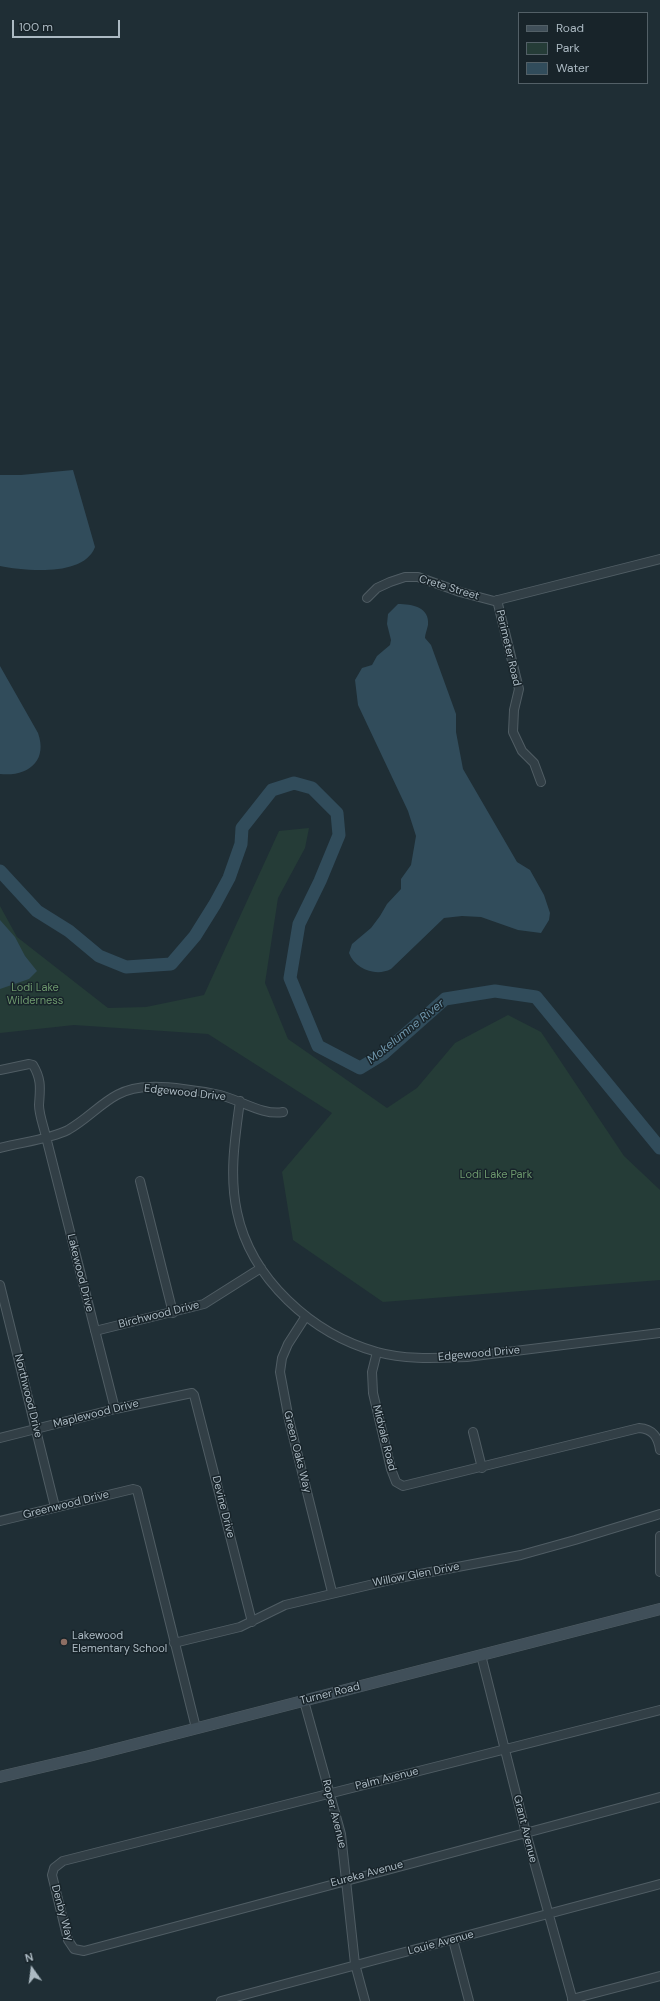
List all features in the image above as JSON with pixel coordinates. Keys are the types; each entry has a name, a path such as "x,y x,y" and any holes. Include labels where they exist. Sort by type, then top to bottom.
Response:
{"main road":[{"name":"Turner Road","path":"0,1777 89,1756 660,1609"}],"street":[{"name":"Crete Street","path":"367,598 377,588 390,582 405,577 418,577 460,592 497,600 660,560"},
{"name":"Perimeter Road","path":"497,600 519,689 514,710 513,732 522,751 534,763 541,782"},
{"name":"Lakewood Drive","path":"0,1070 29,1064 33,1065 37,1072 41,1091 39,1106 46,1137 115,1409"},
{"name":"Edgewood Drive","path":"0,1148 46,1137 66,1130 111,1097 124,1091 138,1088 151,1087 218,1094 240,1101 267,1113 275,1114 283,1112"},
{"name":"Edgewood Drive","path":"240,1101 234,1145 233,1185 237,1212 244,1236 261,1268 284,1296 324,1330 353,1344 376,1352 416,1358 467,1357 660,1333"},
{"path":"140,1181 173,1313"},
{"name":"Birchwood Drive","path":"95,1331 173,1313 204,1304 261,1268"},
{"name":"Northwood Drive","path":"0,1285 55,1507"},
{"name":"Green Oaks Way","path":"306,1316 288,1344 282,1358 280,1372 289,1420 332,1592"},
{"name":"Midvale Road","path":"376,1352 371,1384 391,1469 396,1482 407,1486 639,1428 650,1431 655,1435 660,1450"},
{"name":"Maplewood Drive","path":"0,1438 115,1409 192,1393"},
{"name":"Devine Drive","path":"192,1393 196,1402 252,1622"},
{"path":"474,1432 482,1468"},
{"name":"Greenwood Drive","path":"0,1521 133,1489 137,1490 174,1643"},
{"name":"Willow Glen Drive","path":"174,1643 240,1627 285,1605 332,1592 508,1558 575,1540 660,1514"},
{"path":"660,1536 660,1572"},
{"path":"174,1643 196,1728"},
{"name":"Grant Avenue","path":"480,1655 506,1749 526,1833 572,2000"},
{"name":"Roper Avenue","path":"304,1701 341,1834 355,1964 365,2001"},
{"name":"Palm Avenue","path":"113,1848 660,1710"},
{"name":"Eureka Avenue","path":"74,1949 84,1951 660,1796"},
{"name":"Denby Way","path":"74,1949 68,1940 52,1875 54,1868 63,1861 113,1848"},
{"name":"Louie Avenue","path":"221,2001 355,1964 453,1940 660,1884"},
{"path":"453,1940 469,2001"},
{"path":"572,2000 660,1976"}],"green space":[{"name":"Lodi Lake Park","path":"309,828 305,848 278,898 265,983 288,1039 387,1108 417,1088 455,1043 508,1015 541,1032 624,1156 660,1190 660,1280 383,1302 293,1240 282,1172 332,1113 208,1034 74,1025 0,1033 0,906 17,937 108,1008 146,1007 204,995 279,831"}],"water":[{"path":"73,470 95,547 89,557 67,568 53,570 0,566 0,475 21,475"},
{"path":"398,604 414,606 423,610 426,614 428,625 425,638 431,645 456,714 456,732 463,769 517,862 530,870 544,895 550,913 549,920 541,933 518,930 481,917 462,916 444,918 391,969 373,972 361,967 352,959 349,953 352,944 371,928 387,904 401,889 401,879 411,865 416,836 408,811 358,705 355,680 362,668 372,665 377,656 390,645 391,640 387,624 388,614"},
{"path":"0,666 38,733 40,743 38,759 27,770 19,773 0,774"},
{"path":"0,920 15,937 25,956 37,971 29,979 0,989"}],"waterway":[{"name":"Mokelumne River","path":"0,871 37,911 69,931 99,956 126,967 171,964 195,936 215,904 229,878 241,844 242,828 272,790 294,783 312,788 337,813 339,835 320,881 299,924 290,978 318,1046 360,1068 383,1054 445,999 495,991 536,997 660,1148"}],"place":[{"name":"Lakewood Elementary School","path":"64,1642"}],"park label":[{"name":"Lodi Lake Wilderness","path":"35,994"}]}
